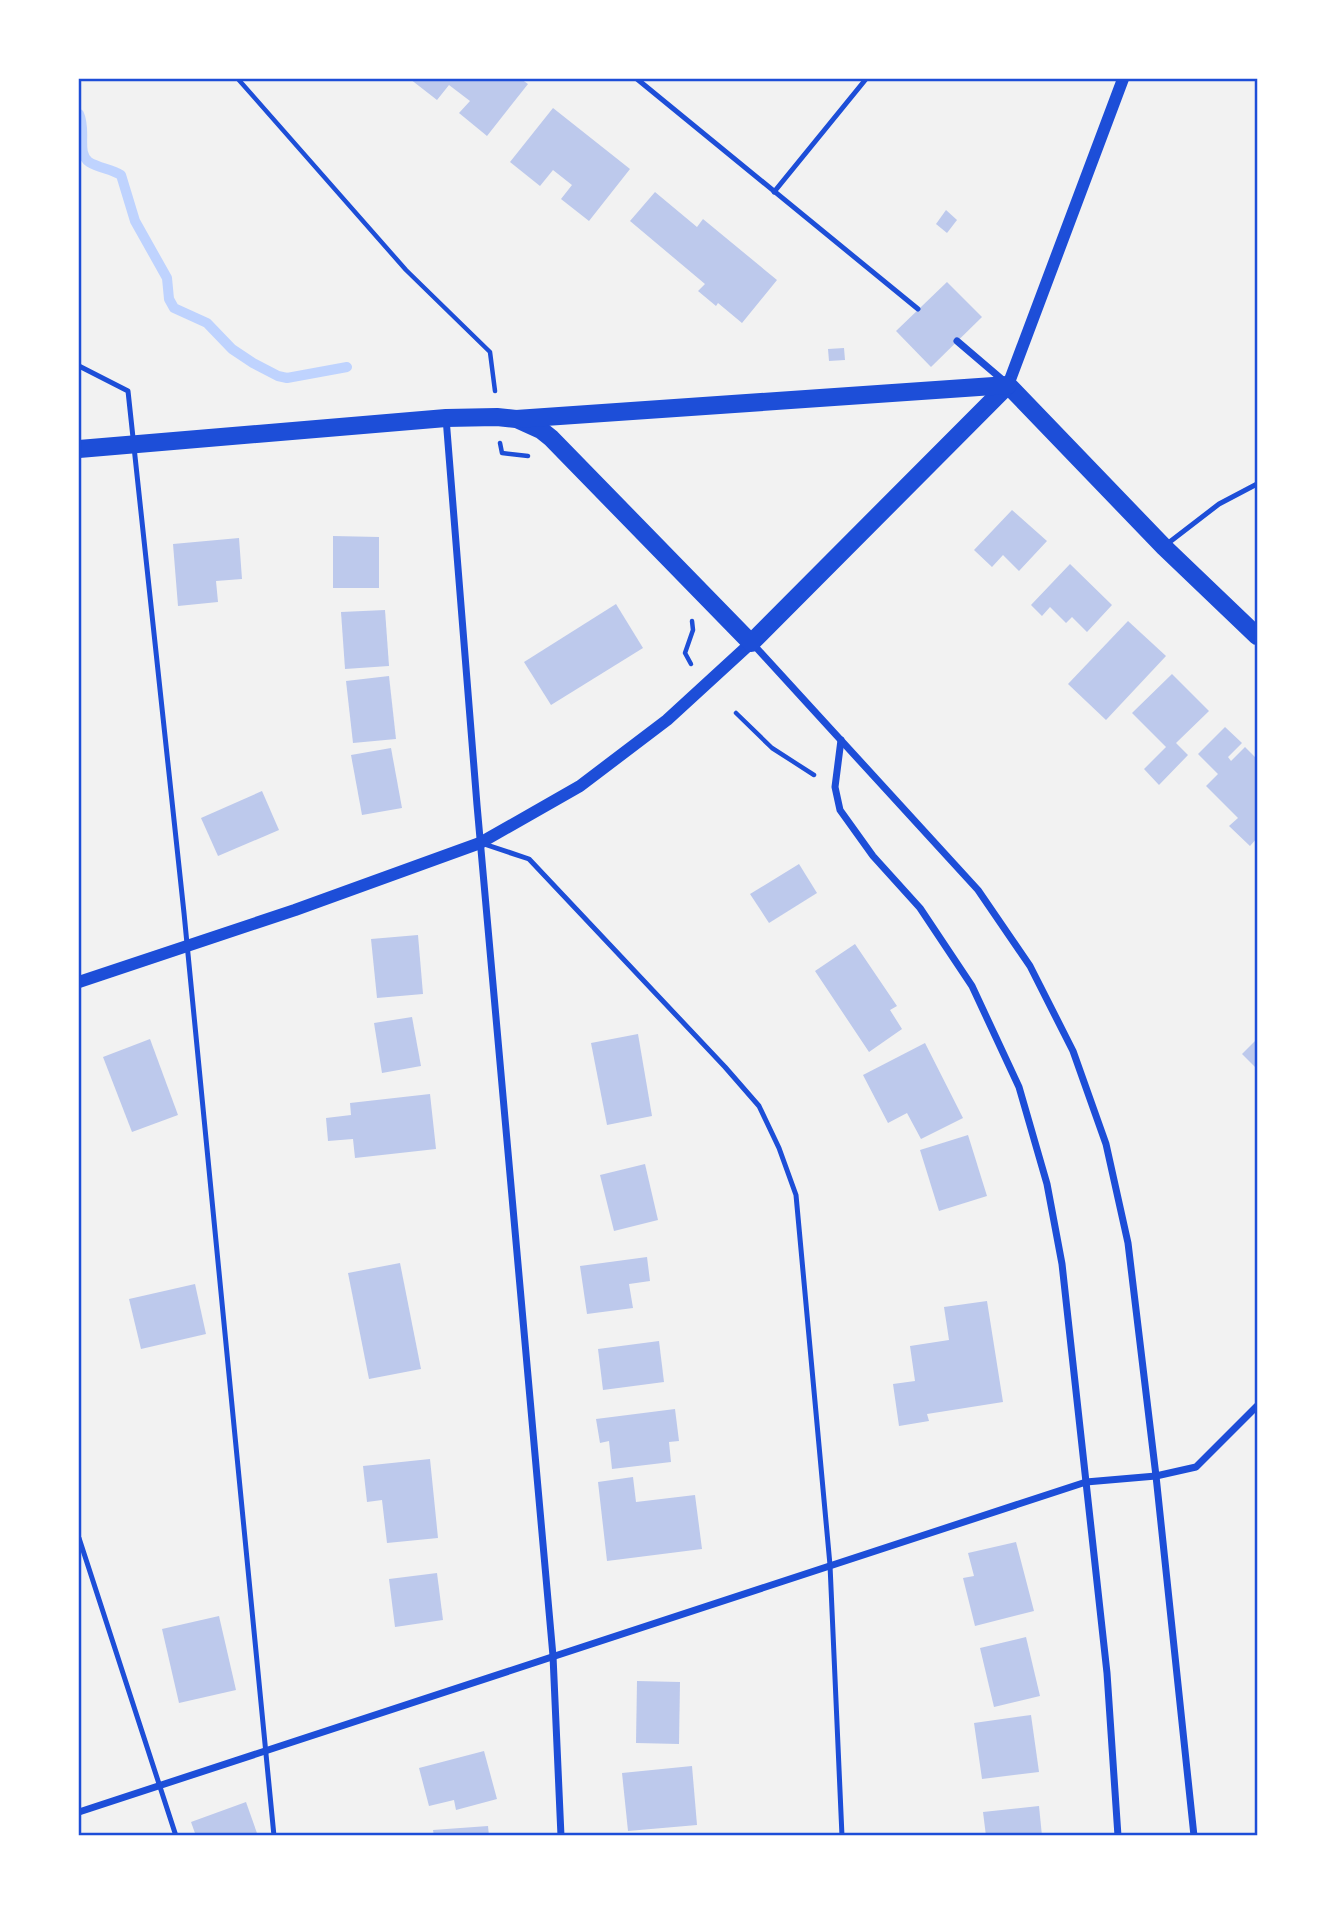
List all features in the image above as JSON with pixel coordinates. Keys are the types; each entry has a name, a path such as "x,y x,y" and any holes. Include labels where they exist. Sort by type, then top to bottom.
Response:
{"main road":[{"path":"79,449 446,418 516,419 1008,385"},
{"path":"1008,385 1164,547 1257,636"},
{"path":"516,419 541,430 551,438 751,643 1008,385"}],"street":[{"path":"957,341 1008,385 1123,79"},
{"path":"446,418 480,843 554,1656 561,1836"},
{"path":"79,982 295,910 480,843 580,786 667,720 751,643 978,890 1030,966 1073,1051 1106,1144 1128,1243 1194,1836"},
{"path":"841,740 835,787 840,810 873,856 920,908 972,986 1019,1087 1047,1184 1062,1264 1107,1673 1118,1836"},
{"path":"79,1812 1086,1482 1156,1476 1196,1467 1257,1406"}],"lane":[{"path":"637,79 918,309"},
{"path":"774,192 866,79"},
{"path":"79,366 128,391 187,946 274,1836"},
{"path":"1164,547 1219,504 1257,484"},
{"path":"480,843 529,859 759,1106 779,1148 796,1195 830,1565 842,1836"},
{"path":"79,1538 177,1836"}],"path":[{"path":"238,79 406,270 490,352 495,391"},
{"path":"736,713 772,748 835,787"}],"building":[{"path":"410,79 521,79 528,84 487,136 459,113 470,101 449,85 437,100"},
{"path":"553,108 630,169 589,221 561,199 572,185 553,170 540,186 510,162"},
{"path":"655,192 697,227 703,219 777,280 742,323 698,291 705,284 630,221"},
{"path":"946,210 957,220 947,233 936,224"},
{"path":"947,282 982,317 931,367 896,331"},
{"path":"844,348 845,360 829,361 828,349"},
{"path":"1012,510 1047,541 1019,571 1003,555 992,567 974,550"},
{"path":"333,536 379,537 379,588 333,588"},
{"path":"239,538 242,579 216,581 218,602 178,606 173,544"},
{"path":"1070,564 1112,605 1087,632 1072,617 1066,623 1050,607 1042,616 1031,605"},
{"path":"616,604 643,648 551,705 524,662"},
{"path":"385,610 389,666 345,669 341,612"},
{"path":"1128,621 1166,656 1106,720 1068,684"},
{"path":"1172,674 1209,711 1176,743 1188,755 1159,785 1144,769 1166,747 1132,713"},
{"path":"389,676 396,739 353,743 346,681"},
{"path":"1225,727 1242,743 1228,757 1231,761 1245,747 1257,759 1257,838 1250,846 1229,826 1238,818 1206,786 1218,774 1198,754"},
{"path":"391,748 402,808 362,815 351,755"},
{"path":"262,791 279,830 218,856 201,818"},
{"path":"799,864 817,893 769,923 750,894"},
{"path":"418,935 423,994 377,998 371,939"},
{"path":"855,944 897,1006 890,1010 902,1029 869,1052 815,971"},
{"path":"412,1017 421,1066 382,1073 374,1023"},
{"path":"638,1034 652,1116 607,1125 591,1043"},
{"path":"150,1039 178,1115 132,1132 103,1057"},
{"path":"1257,1039 1257,1069 1242,1054"},
{"path":"925,1043 963,1118 921,1139 907,1113 888,1123 863,1075"},
{"path":"430,1094 436,1149 355,1158 353,1139 328,1141 326,1118 351,1115 350,1103"},
{"path":"968,1135 987,1196 939,1211 920,1150"},
{"path":"645,1164 658,1220 614,1231 600,1175"},
{"path":"647,1257 650,1281 629,1284 633,1308 587,1314 580,1266"},
{"path":"400,1263 421,1369 369,1379 348,1273"},
{"path":"195,1284 206,1334 141,1349 129,1299"},
{"path":"987,1301 1003,1402 927,1414 929,1421 899,1426 893,1384 915,1381 910,1346 949,1340 944,1307"},
{"path":"659,1341 664,1382 603,1390 598,1349"},
{"path":"675,1409 679,1441 669,1442 671,1462 612,1469 609,1441 600,1443 596,1419"},
{"path":"430,1459 438,1538 387,1543 382,1500 367,1502 363,1466"},
{"path":"633,1477 636,1502 695,1495 702,1549 607,1561 598,1482"},
{"path":"1016,1542 1034,1611 975,1626 963,1578 974,1576 968,1553"},
{"path":"437,1573 443,1620 395,1627 389,1579"},
{"path":"219,1616 236,1690 179,1703 162,1629"},
{"path":"1026,1637 1040,1696 994,1707 980,1648"},
{"path":"637,1681 680,1682 679,1744 636,1743"},
{"path":"1031,1715 1039,1772 982,1779 974,1723"},
{"path":"484,1751 497,1799 456,1810 454,1800 429,1806 419,1768"},
{"path":"692,1766 697,1825 628,1831 622,1773"},
{"path":"246,1802 258,1836 196,1836 191,1822"},
{"path":"1039,1806 1042,1836 986,1836 983,1812"},
{"path":"488,1826 489,1836 434,1836 433,1830"}],"waterway":[{"path":"79,114 85,158 121,175 135,221 167,278 169,299 174,308 207,323 232,349 278,376 287,378 347,367"}]}
